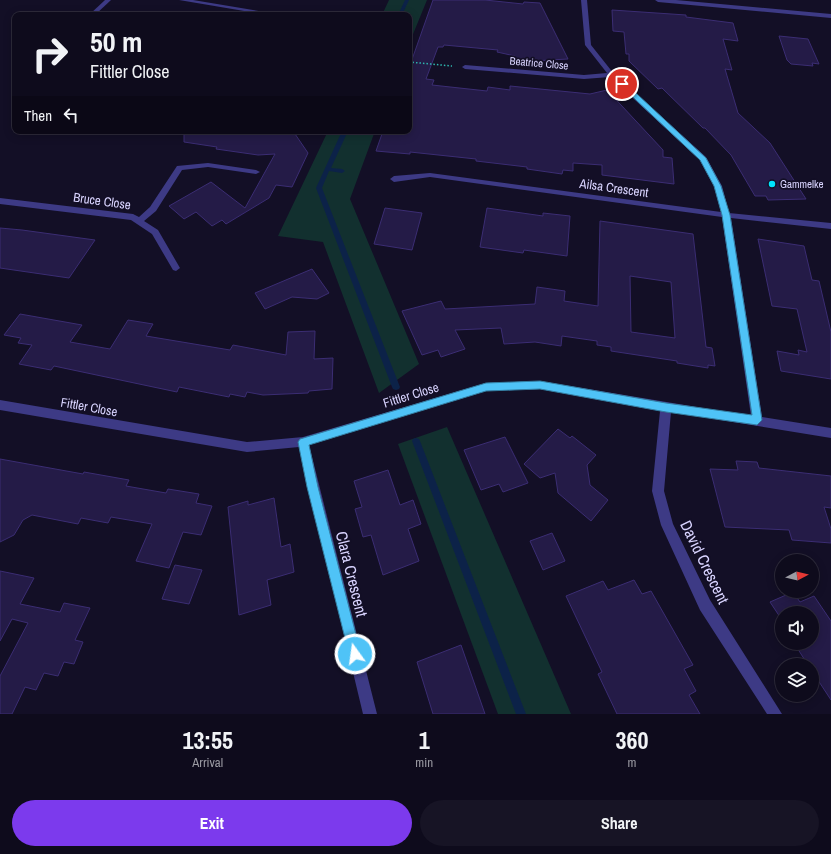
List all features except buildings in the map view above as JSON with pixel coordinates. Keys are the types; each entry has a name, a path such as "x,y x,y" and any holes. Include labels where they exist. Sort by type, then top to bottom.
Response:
{"street":[{"path":"95,12 108,0"},
{"path":"182,0 260,12"},
{"path":"584,0 588,45 612,75 703,159 718,186 726,215 757,420"},
{"path":"658,0 831,16"},
{"name":"Beatrice Close","path":"465,67 584,77 612,75"},
{"path":"139,221 152,209 180,168 208,165 256,172"},
{"name":"Ailsa Crescent","path":"394,179 430,175 726,215 831,226"},
{"name":"Bruce Close","path":"0,201 133,217 155,232 176,268"},
{"name":"Fittler Close","path":"0,405 247,447 303,442 486,387 540,385 666,407 757,420 831,433"},
{"name":"David Crescent","path":"666,407 658,491 667,525 705,605 775,714"},
{"name":"Clara Crescent","path":"303,442 370,714"}],"path":[{"path":"412,62 448,66"}],"green space":[{"path":"389,0 427,0 412,37 412,12 383,12"},
{"path":"327,134 374,134 350,199 419,364 379,393 323,242 278,236"},
{"path":"447,427 571,714 498,714 398,444"}],"waterway":[{"path":"401,12 407,0"},
{"path":"328,169 344,134"},
{"path":"328,169 342,171"},
{"path":"328,169 319,188 396,387"},
{"path":"416,441 521,714"}],"place":[{"name":"Gammelke","path":"772,184"}],"route":[{"path":"355,654 303,442 486,387 540,385 666,407 757,420 726,215 718,186 703,159 622,84"}]}
